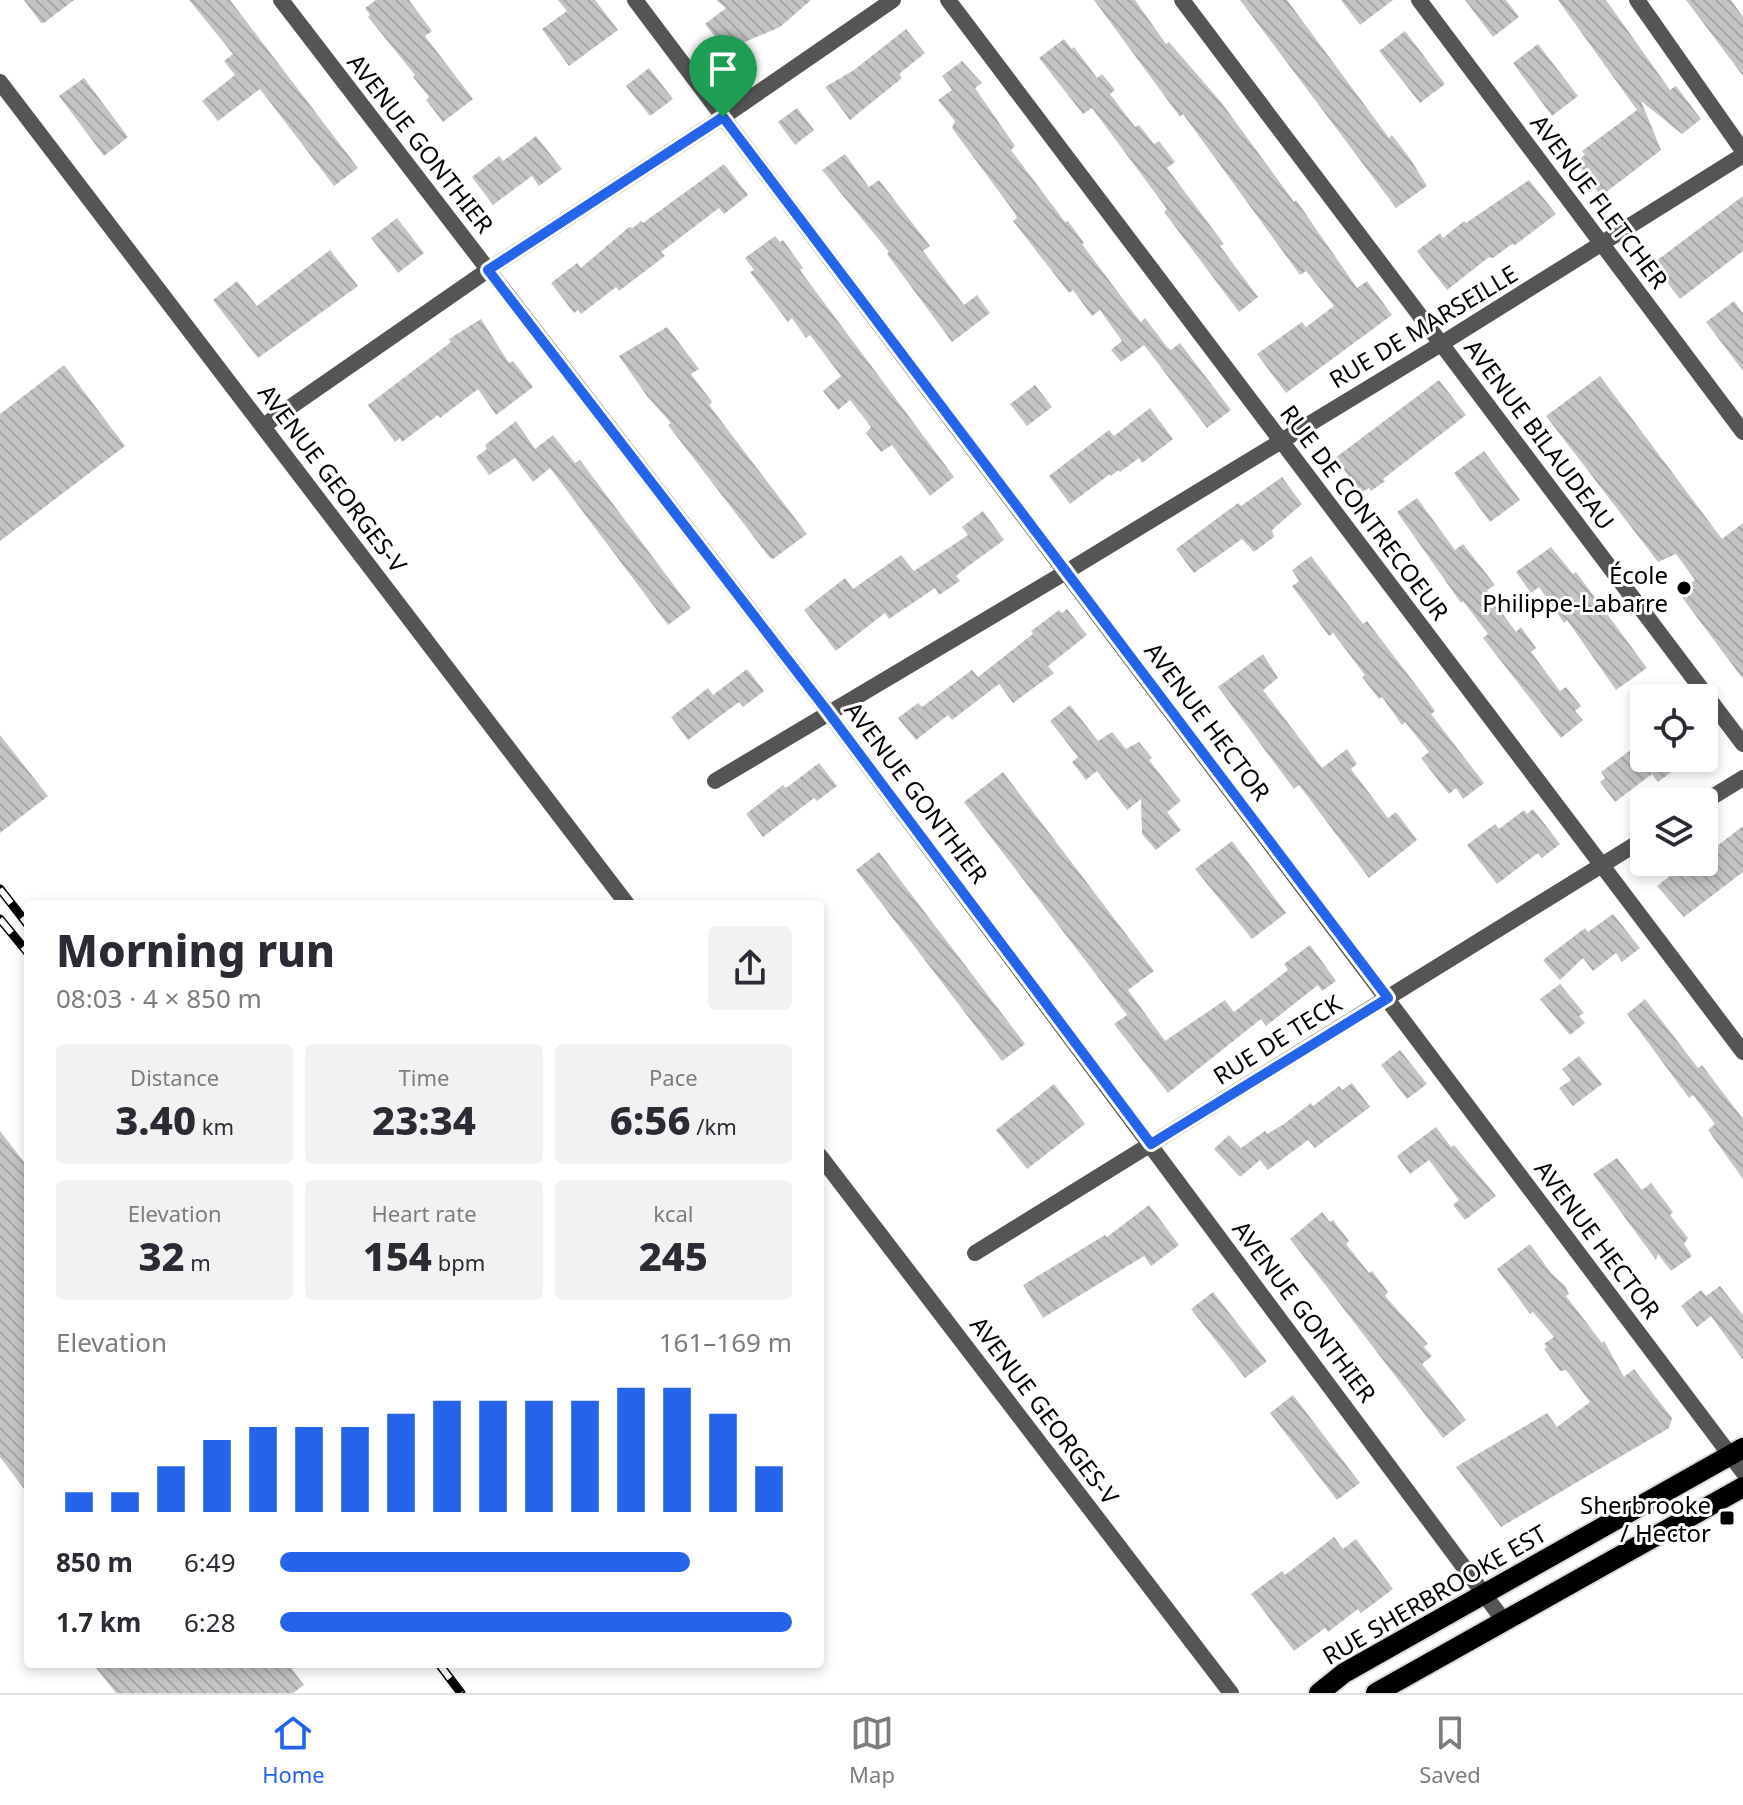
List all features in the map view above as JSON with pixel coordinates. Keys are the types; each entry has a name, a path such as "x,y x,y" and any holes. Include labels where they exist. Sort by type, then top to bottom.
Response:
{"main road":[{"name":"RUE SHERBROOKE EST","path":"1319,1693 1344,1673 1737,1451"},
{"path":"1376,1693 1743,1487"}],"street":[{"name":"AVENUE GONTHIER","path":"281,0 828,712 1504,1621"},
{"name":"AVENUE HECTOR","path":"635,0 1388,998 1737,1451 1743,1472"},
{"path":"263,426 488,270 723,117 893,0"},
{"name":"RUE DE CONTRECOEUR","path":"948,0 1743,1052"},
{"name":"AVENUE BILAUDEAU","path":"1182,0 1743,744"},
{"name":"AVENUE FLETCHER","path":"1419,0 1743,432"},
{"path":"1637,0 1743,153"},
{"name":"AVENUE GEORGES-V","path":"0,82 624,900"},
{"name":"RUE DE MARSEILLE","path":"715,781 1441,344 1743,153"},
{"path":"1718,793 1743,778"},
{"name":"RUE DE TECK","path":"975,1253 1630,848"},
{"name":"AVENUE GEORGES-V","path":"824,1161 1231,1693"}],"building":[{"path":"24,0 74,0 41,23"},
{"path":"189,0 230,0 358,168 334,186 260,89 218,121 202,101 235,75 224,61 233,54"},
{"path":"376,0 409,0 432,31 425,36 473,99 443,122 426,100 429,97 413,77 415,75 368,17 370,15 365,8"},
{"path":"558,0 595,0 618,30 569,66 542,29 567,11"},
{"path":"716,0 811,0 780,27 740,44 728,53 705,24 726,8"},
{"path":"1094,0 1135,0 1166,44 1169,42 1221,102 1294,202 1296,200 1357,288 1367,281 1392,315 1286,393 1257,354 1302,322 1306,327 1334,306 1306,271 1300,275 1183,114 1180,117"},
{"path":"1240,0 1287,0 1389,138 1392,135 1411,160 1427,186 1396,208"},
{"path":"1341,0 1393,0 1360,25"},
{"path":"1465,0 1506,0 1519,17 1493,37"},
{"path":"1558,0 1606,0 1670,90 1676,86 1701,119 1682,134 1641,101 1661,150 1601,196 1576,162 1585,155 1582,151 1637,110"},
{"path":"1686,0 1731,0 1743,17 1743,76"},
{"path":"906,29 925,53 899,74 902,78 850,120 825,87 854,70"},
{"path":"1405,31 1445,84 1420,103 1379,51"},
{"path":"1064,39 1072,49 1074,47 1097,78 1102,74 1115,90 1110,94 1135,127 1139,125 1154,144 1159,141 1175,162 1167,168 1224,244 1220,246 1258,297 1239,312 1092,108 1083,114 1039,58"},
{"path":"1538,44 1578,96 1552,116 1513,63"},
{"path":"962,61 982,83 975,88 1015,146 1011,150 1065,222 1068,221 1135,315 1141,322 1145,318 1171,350 1180,343 1231,410 1207,428 1144,345 1121,362 1111,350 1122,341 1100,310 1092,316 1073,290 1069,293 1013,221 1017,218 1014,212 952,128 955,121 938,100 952,90 942,76"},
{"path":"649,68 673,99 650,116 626,86"},
{"path":"84,78 128,137 104,156 59,96"},
{"path":"797,108 814,130 795,145 778,122"},
{"path":"536,136 562,169 539,186 532,176 493,205 472,177 499,156 503,161"},
{"path":"845,154 869,187 879,180 930,246 923,251 964,305 977,295 990,313 952,342 887,254 889,252 822,170"},
{"path":"724,164 748,195 724,214 719,208 661,252 665,256 619,291 616,287 581,314 578,310 574,313 551,283 577,263 581,268 629,227 633,228 641,221 643,223"},
{"path":"1529,180 1556,214 1515,245 1493,258 1489,257 1447,290 1417,251 1440,233 1443,238"},
{"path":"1743,196 1743,251 1680,299 1652,264"},
{"path":"397,218 424,253 398,273 371,238"},
{"path":"775,236 780,242 783,240 803,268 800,270 805,277 954,477 930,496 892,445 881,452 866,433 871,427 850,400 838,410 823,391 841,376 810,335 806,338 792,318 788,322 750,272 754,270 745,258"},
{"path":"330,250 358,286 258,358 213,300 237,281 257,306"},
{"path":"1734,301 1743,313 1743,371 1706,322"},
{"path":"481,319 509,363 513,361 533,387 496,415 478,389 440,418 438,415 402,442 400,438 395,442 368,405 451,342 449,339"},
{"path":"667,327 699,369 691,374 712,402 709,405 807,534 773,559 668,425 671,423 647,396 619,356"},
{"path":"64,365 125,446 0,541 0,414"},
{"path":"1600,376 1722,539 1743,523 1743,679 1678,592 1695,580 1676,554 1658,562 1546,416"},
{"path":"1439,380 1466,415 1383,479 1385,481 1371,491 1369,488 1361,493 1335,458"},
{"path":"1035,385 1052,407 1027,426 1010,404"},
{"path":"1150,408 1173,439 1142,463 1139,458 1120,472 1110,474 1070,504 1049,476 1109,430 1114,436"},
{"path":"516,421 535,449 553,435 575,463 580,460 691,608 668,625 550,468 533,482 515,458 489,475 476,457 487,449 485,445"},
{"path":"1484,451 1520,500 1490,522 1454,473"},
{"path":"1282,477 1302,504 1272,530 1274,537 1254,552 1242,539 1194,573 1176,549 1238,503 1241,506"},
{"path":"1417,498 1455,550 1463,544 1495,585 1487,590 1491,598 1516,632 1521,627 1536,648 1531,652 1560,691 1566,687 1581,706 1575,711 1583,720 1561,738 1483,638 1488,634 1463,601 1461,603 1397,512"},
{"path":"983,511 1004,540 956,576 960,581 939,595 935,588 889,619 885,613 836,651 804,610 845,578 853,589 901,555 914,571 968,535 962,527"},
{"path":"1551,547 1573,574 1576,572 1647,668 1616,690 1567,620 1564,623 1539,587 1531,593 1516,572"},
{"path":"1311,556 1363,624 1367,621 1426,698 1435,711 1431,714 1484,783 1463,799 1456,788 1449,794 1421,758 1429,752 1405,722 1402,725 1382,697 1379,699 1333,633 1329,636 1292,586 1299,581 1292,570"},
{"path":"1067,609 1087,635 1048,666 1054,673 1013,703 999,684 952,720 948,715 916,740 898,718 918,703 922,707 972,670 978,677 1033,634 1031,631 1059,610 1062,613"},
{"path":"1263,654 1278,678 1263,690 1322,768 1347,749 1357,764 1351,769 1388,818 1396,812 1417,840 1369,878 1299,785 1294,789 1218,687"},
{"path":"747,669 764,691 743,707 739,702 688,740 671,717 708,688 713,695"},
{"path":"1070,705 1098,741 1112,732 1126,749 1139,742 1181,801 1167,812 1181,830 1156,850 1142,834 1141,799 1127,810 1097,771 1086,780 1072,762 1078,757 1050,721"},
{"path":"0,735 48,796 0,833"},
{"path":"1630,750 1630,772 1671,772 1658,782 1652,774 1615,802 1600,782 1605,778 1601,772"},
{"path":"819,763 837,786 817,801 814,798 763,837 746,814 783,785 786,788"},
{"path":"1003,772 1154,971 1128,990 1165,1041 1225,1000 1234,1012 1288,970 1284,964 1310,945 1336,981 1322,991 1318,985 1266,1026 1261,1019 1168,1093 1114,1024 1127,1015 964,802"},
{"path":"1533,809 1560,844 1542,858 1538,853 1497,884 1467,845 1495,824 1499,829 1524,810 1527,814"},
{"path":"1743,826 1743,872 1684,917 1657,886 1670,876 1718,876 1718,845"},
{"path":"1232,841 1286,913 1252,939 1195,869"},
{"path":"879,852 1025,1044 1002,1061 856,870"},
{"path":"1613,914 1640,948 1622,962 1616,953 1593,971 1583,958 1560,980 1543,960 1585,928 1588,932"},
{"path":"1560,984 1584,1013 1579,1016 1585,1023 1570,1035 1540,999"},
{"path":"1645,999 1698,1068 1702,1065 1743,1119 1743,1179 1708,1130 1715,1124 1693,1095 1689,1098 1627,1014"},
{"path":"1400,1050 1427,1084 1407,1099 1381,1065"},
{"path":"1579,1056 1602,1084 1573,1106 1559,1088 1571,1080 1562,1069"},
{"path":"1352,1083 1370,1107 1315,1148 1308,1140 1268,1170 1260,1160 1240,1177 1214,1149 1229,1135 1241,1148 1265,1131 1267,1134 1284,1124 1311,1103 1313,1106 1339,1086 1342,1090"},
{"path":"1054,1084 1085,1124 1027,1169 996,1130"},
{"path":"1436,1127 1496,1196 1465,1220 1453,1205 1459,1200 1429,1160 1410,1174 1397,1156"},
{"path":"0,1131 24,1162 24,1489 0,1457"},
{"path":"1617,1158 1642,1190 1651,1183 1688,1238 1684,1244 1692,1256 1671,1271 1658,1254 1656,1260 1593,1174"},
{"path":"1149,1205 1179,1245 1151,1266 1144,1256 1043,1318 1023,1285 1105,1235 1107,1237"},
{"path":"1322,1212 1330,1222 1333,1220 1349,1241 1346,1244 1388,1292 1385,1296 1428,1344 1424,1347 1432,1356 1422,1364 1466,1420 1443,1438 1290,1239"},
{"path":"1530,1244 1551,1273 1565,1286 1569,1294 1566,1296 1602,1343 1604,1341 1624,1377 1634,1369 1672,1418 1669,1428 1501,1527 1456,1467 1547,1413 1557,1427 1590,1402 1566,1370 1560,1371 1544,1349 1547,1347 1544,1344 1554,1337 1533,1312 1530,1314 1497,1269"},
{"path":"1720,1286 1743,1315 1743,1360 1711,1316 1697,1327 1681,1306 1701,1290 1706,1296"},
{"path":"1213,1292 1266,1360 1245,1378 1191,1309"},
{"path":"1293,1395 1360,1483 1337,1500 1270,1413"},
{"path":"1334,1537 1343,1549 1356,1539 1393,1589 1361,1613 1358,1609 1328,1632 1325,1628 1294,1651 1251,1594 1282,1571 1285,1575"},
{"path":"96,1668 291,1668 304,1685 293,1693 116,1693"}],"railway":[{"path":"0,889 24,920"},
{"path":"0,919 24,948"},
{"path":"442,1668 461,1693"}],"place":[{"name":"École Philippe-Labarre","path":"1684,588"},
{"name":"Sherbrooke / Hector","path":"1727,1518"}],"route":[{"path":"723,117 1388,998 1151,1144 828,712 488,270 723,117"}]}
